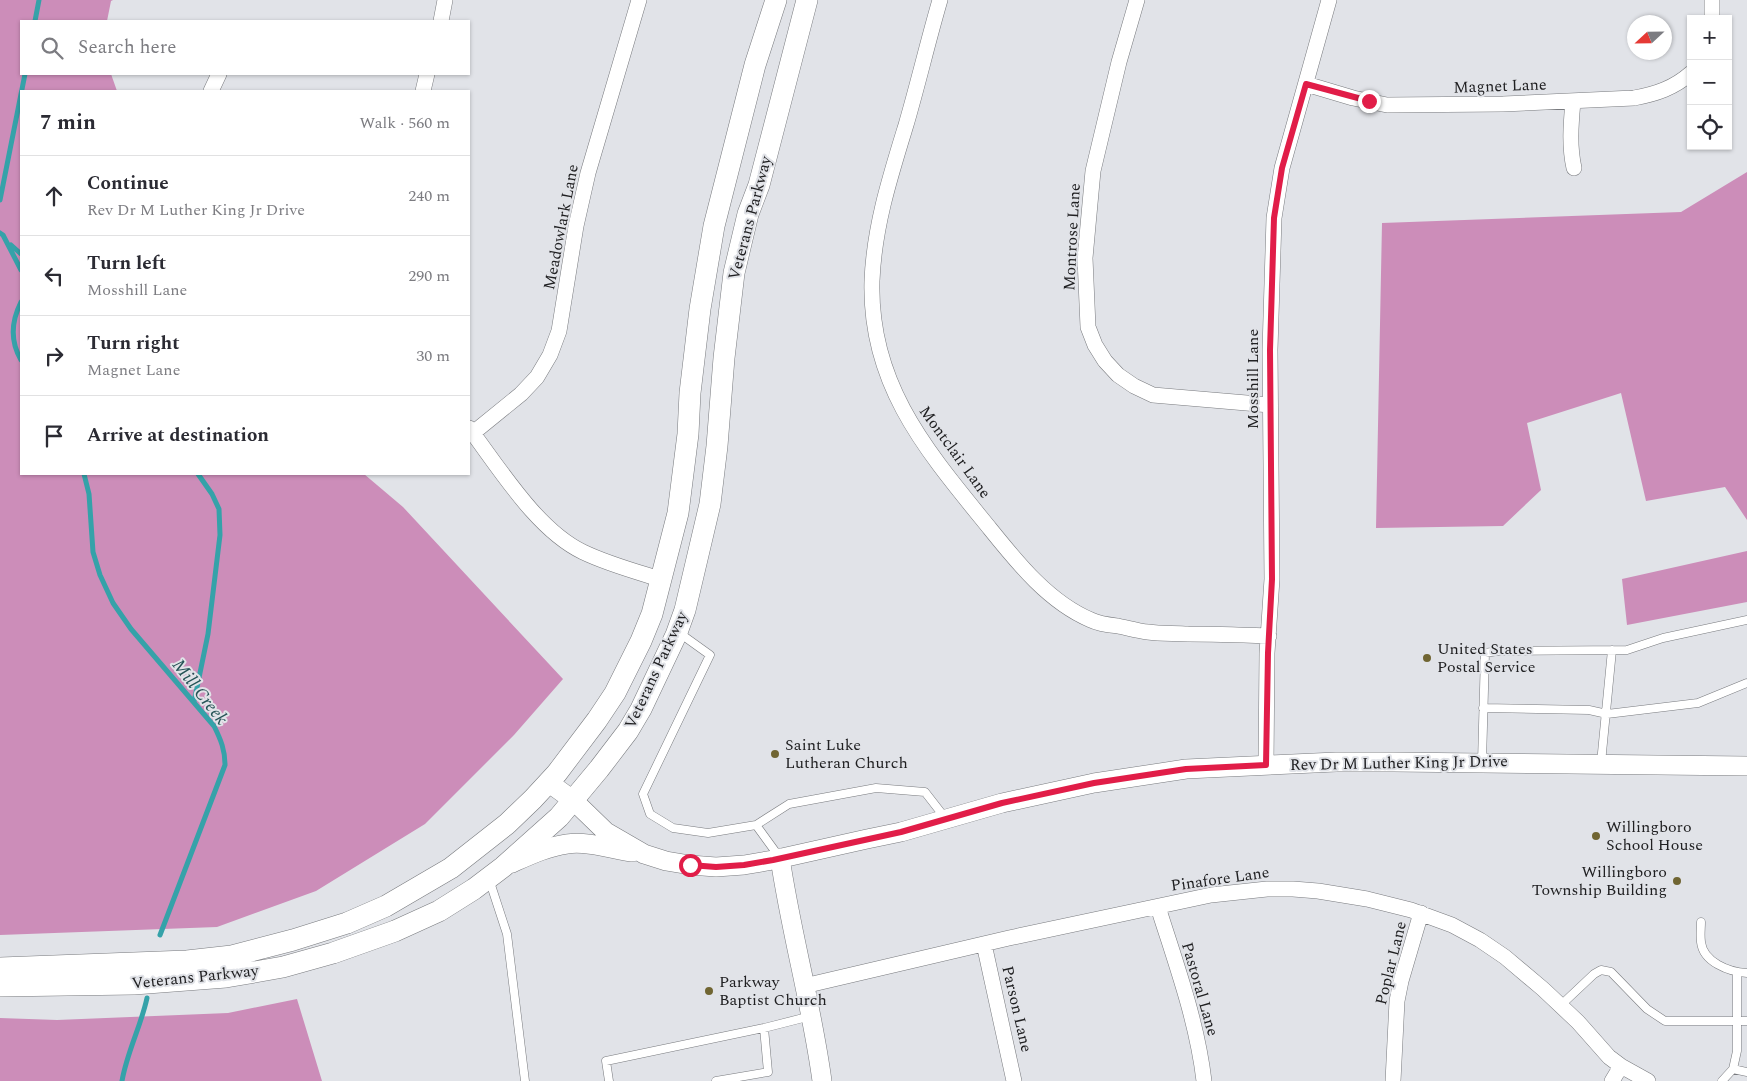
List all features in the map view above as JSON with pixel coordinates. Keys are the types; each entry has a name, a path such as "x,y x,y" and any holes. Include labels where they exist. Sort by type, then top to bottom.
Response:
{"main road":[{"name":"Veterans Parkway","path":"0,968 187,961 232,956 347,923 386,906 451,868 507,824 548,782 597,720 615,693 652,614 660,579 670,549 680,501 700,309 712,234 755,65 776,0"},
{"name":"Veterans Parkway","path":"0,986 97,985 226,977 283,967 355,947 439,911 496,873 544,832 574,801 604,763 636,716 677,631 692,585 710,504 724,358 737,258 748,214 775,126 807,0"}],"street":[{"path":"441,20 445,0"},
{"name":"Meadowlark Lane","path":"471,431 521,394 537,377 550,355 558,331 576,226 588,173 639,0"},
{"name":"Montclair Lane","path":"940,0 907,122 887,184 881,208 874,257 872,281 874,327 886,370 905,415 933,458 997,536 1042,586 1075,612 1093,621 1150,633 1269,636"},
{"name":"Montrose Lane","path":"1136,0 1093,171 1085,258 1088,327 1095,345 1105,361 1118,375 1153,395 1270,405"},
{"name":"Mosshill Lane","path":"1266,765 1266,710 1272,579 1270,350 1274,218 1282,168 1329,0"},
{"path":"1712,0 1712,15"},
{"path":"211,90 219,75"},
{"path":"423,90 427,75"},
{"name":"Magnet Lane","path":"1306,84 1353,98 1387,105 1503,104 1634,98 1653,95 1676,85 1687,76"},
{"path":"1573,101 1570,129 1571,154 1574,168"},
{"path":"471,431 536,515 559,536 582,552 660,579"},
{"name":"Rev Dr M Luther King Jr Drive","path":"548,782 574,801 606,832 644,854 666,861 716,867 744,865 901,832 1002,803 1094,783 1186,769 1336,762 1601,763 1747,766"},
{"path":"496,873 545,849 569,844 644,854"},
{"path":"780,858 788,910 811,1016 822,1081"},
{"name":"Pinafore Lane","path":"804,986 984,944 1211,895 1239,891 1293,889 1367,899 1422,913 1452,925 1480,940 1505,957 1578,1022 1609,1057 1648,1081"},
{"name":"Pastoral Lane","path":"1158,906 1185,990 1202,1062 1204,1081"},
{"name":"Poplar Lane","path":"1393,1081 1397,1001 1401,981 1422,913"},
{"name":"Parson Lane","path":"984,944 1014,1081"},
{"path":"1612,1081 1621,1066"}],"lane":[{"path":"1482,762 1485,653 1498,651 1628,650 1663,638 1747,620"},
{"path":"677,631 710,655 643,794 650,814 673,828 708,833 756,825 789,804 876,788 925,792 946,819"},
{"path":"1601,763 1612,650"},
{"path":"1483,708 1589,710 1607,714 1698,704 1747,684"},
{"path":"756,825 780,858"},
{"path":"496,873 507,934 525,1081"},
{"path":"1701,922 1701,943 1705,954 1718,965 1737,972 1747,973"},
{"path":"1560,1006 1594,974 1601,970 1611,972 1647,1009 1665,1021 1747,1021"},
{"path":"1722,1081 1733,1069 1737,1051 1737,972"},
{"path":"609,1081 606,1061 764,1028 811,1016"},
{"path":"716,1081 768,1072 764,1028"},
{"path":"1733,1069 1747,1072"}],"shaded area":[{"path":"0,0 113,0 111,1 107,20 20,20 20,75 111,75 117,90 20,90 20,475 365,475 403,507 563,679 514,735 425,824 316,891 217,927 0,935"},
{"path":"1747,172 1747,520 1725,487 1646,501 1621,393 1527,423 1541,490 1503,526 1376,528 1382,223 1681,212"},
{"path":"1747,551 1747,602 1627,625 1622,579"},
{"path":"297,999 322,1081 0,1081 0,1018 57,1020 228,1013"}],"waterway":[{"path":"35,20 39,0"},
{"path":"22,90 25,75"},
{"path":"0,200 20,99"},
{"name":"Mill Creek","path":"0,233 3,235 20,268"},
{"path":"11,245 20,253"},
{"name":"Mill Creek","path":"20,304 15,317 13,331 15,346 20,358"},
{"name":"Mill Creek","path":"84,475 89,494 93,552 100,575 113,603 131,629 214,726 221,741 224,755 225,765 160,935"},
{"path":"194,702 208,634 220,535 219,509 212,494 199,475"},
{"name":"Mill Creek","path":"122,1081 147,998"}],"place":[{"name":"United States Postal Service","path":"1427,658"},
{"name":"Saint Luke Lutheran Church","path":"775,754"},
{"name":"Willingboro School House","path":"1596,836"},
{"name":"Willingboro Township Building","path":"1677,881"},
{"name":"Parkway Baptist Church","path":"709,991"}],"route":[{"path":"690,865 716,867 773,860 901,832 1002,803 1094,783 1186,769 1266,765 1269,599 1272,579 1270,535 1270,350 1274,218 1282,168 1306,84 1369,101"}]}
